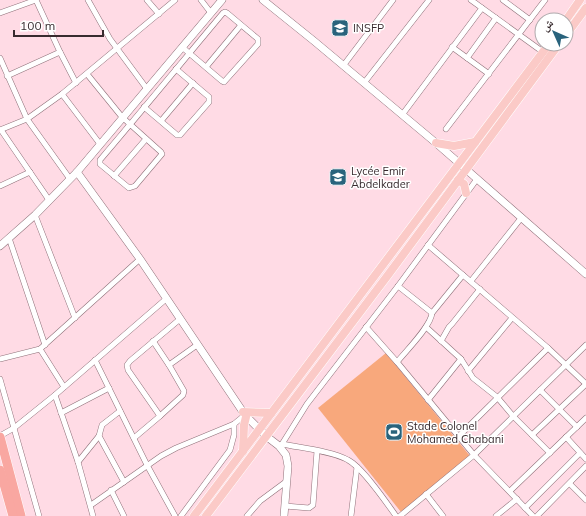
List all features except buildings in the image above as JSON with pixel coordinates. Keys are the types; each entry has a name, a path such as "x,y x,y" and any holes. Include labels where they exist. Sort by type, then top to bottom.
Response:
{"highway":[{"path":"0,436 21,516"},
{"path":"0,470 13,516"}],"main road":[{"path":"572,12 580,0"},
{"path":"574,24 586,8"},
{"path":"194,516 543,52"},
{"path":"206,516 388,275 553,52"},
{"path":"436,143 454,146 475,142"},
{"path":"458,180 464,184 466,193"},
{"path":"243,451 245,415 271,413"}],"street":[{"path":"0,13 36,0 76,83"},
{"path":"88,0 103,28 147,89"},
{"path":"147,0 159,14"},
{"path":"49,200 1,130 27,119 62,94 175,0"},
{"path":"201,0 212,13"},
{"path":"0,246 77,172 222,0"},
{"path":"263,0 282,14 436,143 586,274"},
{"path":"343,66 393,0"},
{"path":"364,83 429,0"},
{"path":"471,0 534,46"},
{"path":"503,0 530,20"},
{"path":"446,129 545,0"},
{"path":"402,115 482,8"},
{"path":"87,74 122,118 130,124 161,152 161,156 132,188 129,188 99,162 130,124 176,69 190,53 225,12 258,39 258,44 224,82 190,53 182,47"},
{"path":"467,58 496,18"},
{"path":"206,67 241,26"},
{"path":"452,47 489,74"},
{"path":"7,76 60,52"},
{"path":"0,58 27,119 70,179"},
{"path":"144,108 177,135 180,135 209,102 209,97 176,69"},
{"path":"161,121 193,84"},
{"path":"62,94 100,144"},
{"path":"114,176 146,139"},
{"path":"0,186 30,172"},
{"path":"77,172 140,259 245,415 266,436 281,445 317,451 349,460 379,492 396,516"},
{"path":"281,445 307,404 398,286 477,179"},
{"path":"35,214 75,318"},
{"path":"471,282 522,217"},
{"path":"9,238 44,345"},
{"path":"428,245 548,348 586,384 532,435"},
{"path":"0,359 40,349 140,259"},
{"path":"398,362 426,328 432,318 432,314 463,275"},
{"path":"398,286 432,314"},
{"path":"441,341 448,327 480,289"},
{"path":"0,436 14,428 55,395 166,299"},
{"path":"468,371 512,318"},
{"path":"160,416 128,370 127,365 180,319"},
{"path":"366,327 398,362 474,455 533,516"},
{"path":"426,328 462,359 473,378 497,397 513,416 550,453"},
{"path":"134,438 183,395 184,391 153,341"},
{"path":"169,365 197,345"},
{"path":"400,516 474,455 586,345"},
{"path":"459,436 548,348"},
{"path":"40,349 64,387"},
{"path":"582,349 586,354"},
{"path":"428,400 462,359"},
{"path":"95,360 175,516"},
{"path":"0,379 39,516"},
{"path":"61,412 109,388"},
{"path":"540,390 577,427"},
{"path":"55,395 78,462 93,516"},
{"path":"78,462 99,436 102,425 120,411"},
{"path":"91,505 161,456 176,448 234,424 245,415"},
{"path":"510,491 586,418"},
{"path":"181,516 230,450 234,435 234,424"},
{"path":"99,436 124,482"},
{"path":"566,437 586,459"},
{"path":"281,445 286,454 288,466 284,516"},
{"path":"285,506 309,508 313,505 317,451"},
{"path":"525,508 580,452"},
{"path":"538,516 586,466"},
{"path":"351,516 357,467"},
{"path":"247,516 260,501 287,481"},
{"path":"570,484 586,500"},
{"path":"111,490 124,516"},
{"path":"426,494 443,516"},
{"path":"496,516 517,499"}],"shaded area":[{"name":"Stade Colonel Mohamed Chabani","path":"386,353 470,456 401,512 318,408"}],"place":[{"name":"INSFP","path":"340,28"},
{"name":"Lycée Emir Abdelkader","path":"338,177"},
{"name":"Stade Colonel Mohamed Chabani","path":"394,432"}]}
